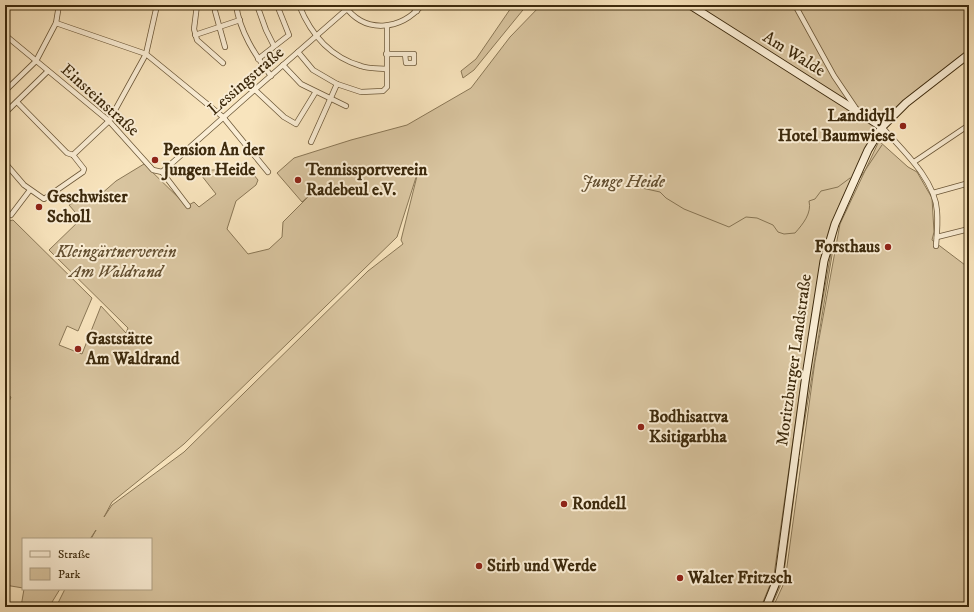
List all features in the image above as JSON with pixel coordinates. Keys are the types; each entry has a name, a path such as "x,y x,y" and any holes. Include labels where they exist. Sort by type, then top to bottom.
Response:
{"main road":[{"name":"Am Walde","path":"690,5 882,127"},
{"name":"Moritzburger Landstraße","path":"766,607 779,575 805,382 824,260 835,224 868,150 882,127 906,103 969,54"}],"street":[{"path":"5,91 36,61 56,24 59,5"},
{"path":"73,155 109,121 146,54 157,5"},
{"path":"197,5 194,29 197,40 223,63"},
{"path":"236,5 244,32 258,59 271,76"},
{"path":"257,5 266,30 274,46"},
{"path":"258,59 289,34 277,5"},
{"path":"299,5 316,37 325,47 362,67 386,69"},
{"path":"410,5 417,11"},
{"path":"346,7 363,21 387,26 408,19 422,5"},
{"path":"794,5 834,76 858,111"},
{"name":"Lessingstraße","path":"162,172 316,37 346,7"},
{"path":"215,11 225,47"},
{"path":"195,35 240,20"},
{"path":"56,24 146,54 223,117 268,172"},
{"path":"298,52 313,70 337,84 361,92 383,91 386,89 387,26"},
{"name":"Einsteinstraße","path":"5,35 109,121 153,170 162,172 188,206"},
{"path":"386,54 405,54"},
{"path":"283,65 301,84 315,93 346,106"},
{"path":"5,113 48,71"},
{"path":"311,142 337,84"},
{"path":"254,90 284,117 296,124 315,93"},
{"path":"5,163 30,190 44,199 83,172 83,166 73,155 66,153 17,102"},
{"path":"914,162 969,125"},
{"path":"882,127 914,162 933,193 937,211 936,246"},
{"path":"933,193 969,183"},
{"path":"11,215 30,190"},
{"path":"937,237 969,229"}],"green space":[{"path":"513,5 527,5 474,70 463,78 461,71 476,59"},
{"path":"541,5 969,5 969,50 901,103 877,126 842,199 832,224 817,291 801,384 774,575 761,607 56,607 64,590 152,590 152,538 92,538 96,530 91,538 22,538 22,588 5,585 5,411 11,397 5,394 8,380 5,379 5,222 13,220 92,298 78,331 67,326 59,345 82,354 101,306 126,333 128,328 49,250 81,219 69,205 86,196 92,202 116,181 144,164 187,206 194,202 199,207 216,194 198,171 228,169 244,163 258,180 256,185 236,201 227,229 248,254 269,249 282,237 283,222 311,194 302,202 277,173 294,158 351,140 407,125 471,88 510,37","holes":["419,168 401,240 403,244 368,271 184,452 112,505 104,517 112,502 184,444 397,237"]},
{"path":"879,141 908,167 917,172 932,198 934,232 932,240 969,268 969,607 773,607 785,581 815,361 840,224"},
{"path":"835,230 836,231 799,455 812,360"},
{"path":"797,458 799,459 783,580 771,607 769,607 781,578"},
{"path":"24,590 59,590 49,607 21,607"}],"waterway":[{"path":"858,181 882,145"},
{"path":"633,186 660,192 666,198 684,209 729,227 746,217 757,218 773,225 778,232 784,234 795,233 801,226 808,214 810,205 809,201 815,199 821,191 838,187 850,178"}],"place":[{"name":"Landidyll Hotel Baumwiese","path":"903,126"},
{"name":"Pension An der Jungen Heide","path":"155,160"},
{"name":"Tennissportverein Radebeul e.V.","path":"298,180"},
{"name":"Geschwister Scholl","path":"39,207"},
{"name":"Forsthaus","path":"888,247"},
{"name":"Gaststätte Am Waldrand","path":"78,349"},
{"name":"Bodhisattva Ksitigarbha","path":"641,427"},
{"name":"Rondell","path":"564,504"},
{"name":"Stirb und Werde","path":"479,566"},
{"name":"Walter Fritzsch","path":"680,578"}],"park label":[{"name":"Junge Heide","path":"623,182"},
{"name":"Kleingärtnerverein Am Waldrand","path":"116,262"}]}
